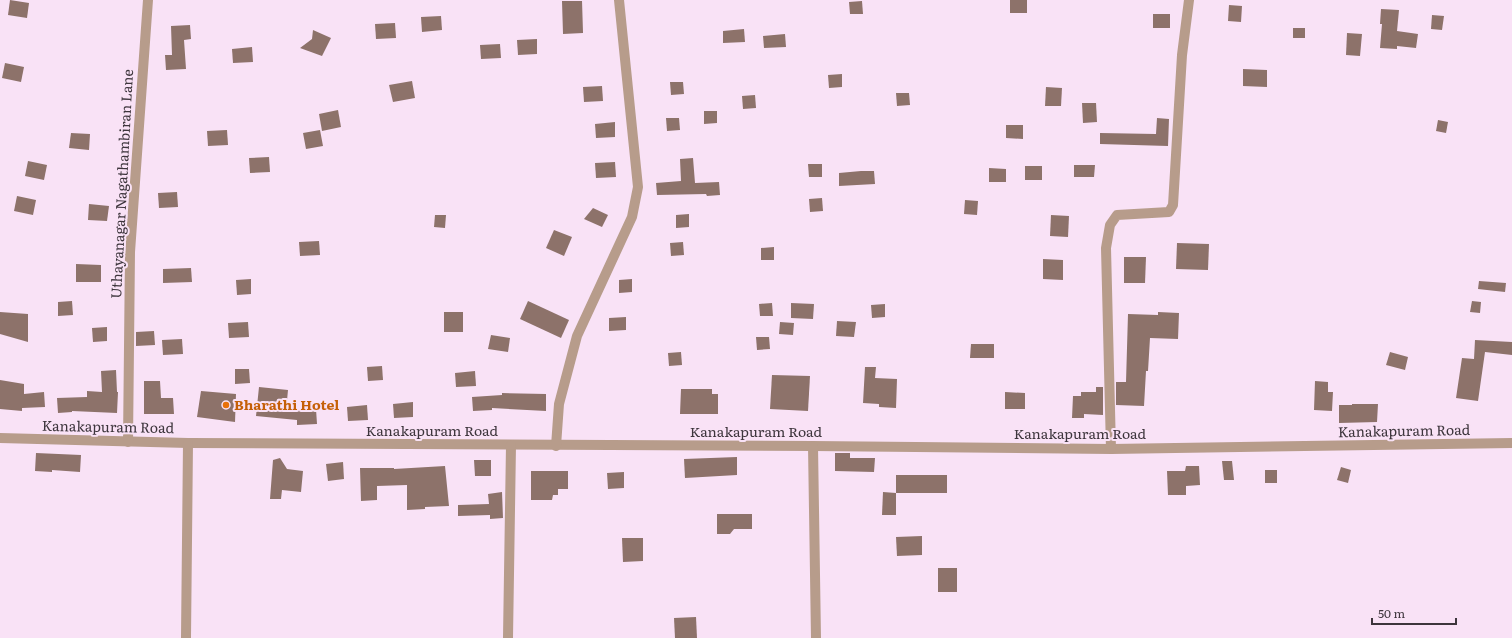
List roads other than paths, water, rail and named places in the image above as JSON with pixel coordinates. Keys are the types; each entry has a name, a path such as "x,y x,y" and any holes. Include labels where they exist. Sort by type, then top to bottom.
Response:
{"street":[{"name":"Uthayanagar Nagathambiran Lane","path":"128,442 130,252 148,0"},
{"path":"556,446 559,404 577,336 632,217 638,187 619,0"},
{"path":"1111,449 1106,248 1110,225 1117,215 1169,212 1173,205 1182,55 1189,0"},
{"name":"Kanakapuram Road","path":"0,438 188,443 1111,449 1512,443"},
{"path":"186,638 188,443"},
{"path":"508,638 511,445"},
{"path":"813,446 816,638"}],"place":[{"name":"Bharathi Hotel","path":"226,405"}]}
